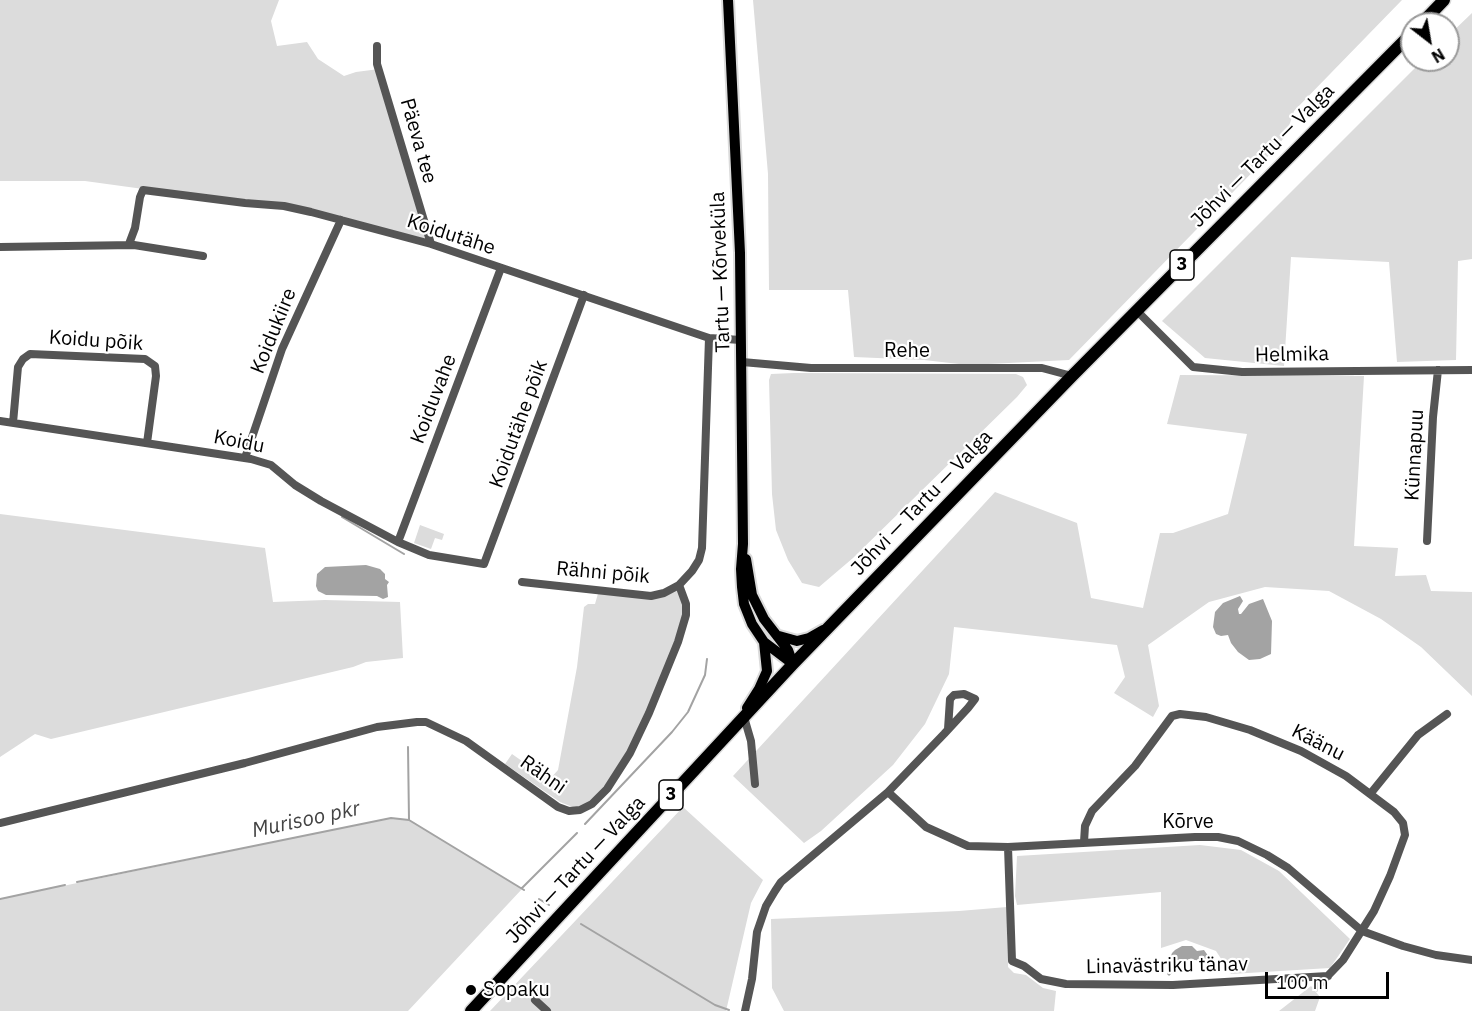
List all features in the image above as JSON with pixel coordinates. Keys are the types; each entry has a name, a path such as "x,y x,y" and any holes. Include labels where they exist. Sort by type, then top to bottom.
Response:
{"highway":[{"path":"1432,12 1444,0"},
{"name":"Jõhvi — Tartu — Valga","path":"471,1011 793,664 1072,376 1400,45"}],"main road":[{"name":"Tartu — Kõrveküla","path":"728,0 740,253 743,544 741,568 744,604 752,624 764,642 793,664"},
{"name":"Tartu — Kõrveküla","path":"743,544 752,595 764,619 789,650 793,664"},
{"path":"778,636 797,641 810,638 831,625"},
{"path":"740,721 759,689 766,671 764,642"}],"street":[{"name":"Päeva tee","path":"377,46 377,64 431,244"},
{"name":"Koidutähe","path":"129,244 143,190 284,206 431,244 709,338 741,340"},
{"name":"Koidukiire","path":"245,458 282,349 342,220"},
{"path":"0,247 129,244 203,256"},
{"name":"Koiduvahe","path":"398,542 501,268"},
{"name":"Koidutähe põik","path":"484,564 584,295"},
{"name":"Helmika","path":"1137,311 1193,368 1242,372 1472,370"},
{"path":"679,585 699,560 702,548 709,338"},
{"name":"Koidu põik","path":"13,423 18,367 27,356 37,354 145,359 155,366 156,376 147,443"},
{"name":"Rehe","path":"742,362 811,368 1042,368 1072,376"},
{"name":"Künnapuu","path":"1427,541 1433,417 1438,370"},
{"name":"Koidu","path":"0,421 245,458 271,465 321,501 398,542 429,555 484,564"},
{"name":"Rähni põik","path":"522,582 651,596 664,593 679,585"},
{"name":"Rähni","path":"0,823 377,728 417,722 426,722 466,741 558,807 569,811 580,810 592,804 607,789 630,753 649,713 678,642 686,615 686,604 679,585"},
{"path":"745,1011 752,979 757,932 766,906 781,882 888,792 948,729 975,699 964,694 954,695 950,699 948,729"},
{"name":"Käänu","path":"1084,842 1085,826 1092,811 1135,766 1172,716 1180,714 1206,717 1250,730 1301,751 1346,776 1394,812 1403,823 1405,835 1390,876 1362,931 1343,960 1317,987"},
{"path":"1371,793 1418,735 1447,714"},
{"path":"740,721 751,741 755,784"},
{"name":"Kõrve","path":"888,792 926,827 968,846 1008,848 1195,837 1218,837 1238,841 1288,868 1362,931 1414,949 1456,959 1472,960"},
{"name":"Linavästriku tänav","path":"1008,848 1012,961 1024,966 1041,979 1066,984 1173,985 1328,976"},
{"path":"535,1000 547,1011"}],"shaded area":[{"path":"0,0 279,0 271,21 277,46 307,42 318,59 344,76 379,69 431,244 311,212 85,181 0,181"},
{"path":"753,0 1402,0 1294,111 1286,135 1276,148 1069,360 968,365 924,360 854,357 848,290 769,290 768,174"},
{"path":"1472,13 1472,259 1458,261 1456,360 1397,362 1389,262 1291,257 1284,366 1205,358 1162,321 1411,72 1460,72 1460,24"},
{"path":"771,374 1016,374 1023,377 1027,385 853,558 819,587 802,583 788,560 776,530 772,494 769,380"},
{"path":"1180,375 1364,376 1354,546 1398,548 1395,576 1426,575 1431,591 1472,592 1472,696 1421,647 1381,619 1329,591 1265,587 1209,602 1148,645 1159,706 1153,717 1114,693 1125,677 1117,645 954,627 949,674 925,724 893,765 821,831 804,843 733,776 995,492 1077,523 1091,598 1143,608 1160,533 1173,533 1228,514 1247,434 1167,424"},
{"path":"0,514 265,548 273,602 325,600 400,602 403,658 366,662 51,739 35,734 0,757"},
{"path":"420,525 444,534 442,540 435,538 431,549 414,543"},
{"path":"366,565 380,569 385,574 385,579 389,582 388,597 383,599 377,596 326,595 318,591 317,574 325,567"},
{"path":"679,585 686,615 649,713 607,789 580,810 560,802 505,764 512,754 549,780 558,770 577,667 584,607 588,604 595,604 599,590 651,596"},
{"path":"1240,596 1243,601 1238,609 1239,614 1249,604 1263,599 1272,621 1271,654 1260,659 1249,660 1238,652 1228,635 1216,634 1213,627 1215,612 1223,603"},
{"path":"683,807 763,880 751,903 726,1011 490,1011"},
{"path":"391,818 409,820 522,889 408,1011 0,1011 0,899"},
{"path":"1200,845 1241,850 1279,871 1350,939 1330,968 1231,974 1216,951 1186,940 1161,948 1161,892 1017,905 1015,896 1017,856"},
{"path":"1007,907 1008,967 1014,973 1026,975 1043,988 1056,991 1054,1011 784,1011 772,988 771,919"},
{"path":"1182,946 1192,946 1197,951 1204,950 1209,957 1202,961 1189,959 1169,976 1167,967 1172,953"},
{"path":"1311,986 1320,997 1315,1011 1279,1011"}],"waterway":[{"path":"342,517 404,554"},
{"path":"585,824 688,712 705,675 707,659"},
{"path":"408,747 409,820"},
{"name":"Murisoo pkr","path":"77,882 391,818 409,820 524,890"},
{"path":"522,888 577,833"},
{"name":"Murisoo pkr","path":"0,899 65,885"},
{"name":"Murisoo pkr","path":"539,899 549,905"},
{"name":"Murisoo pkr","path":"581,924 715,1005 729,1010"}],"place":[{"name":"Sopaku","path":"471,990"}]}
